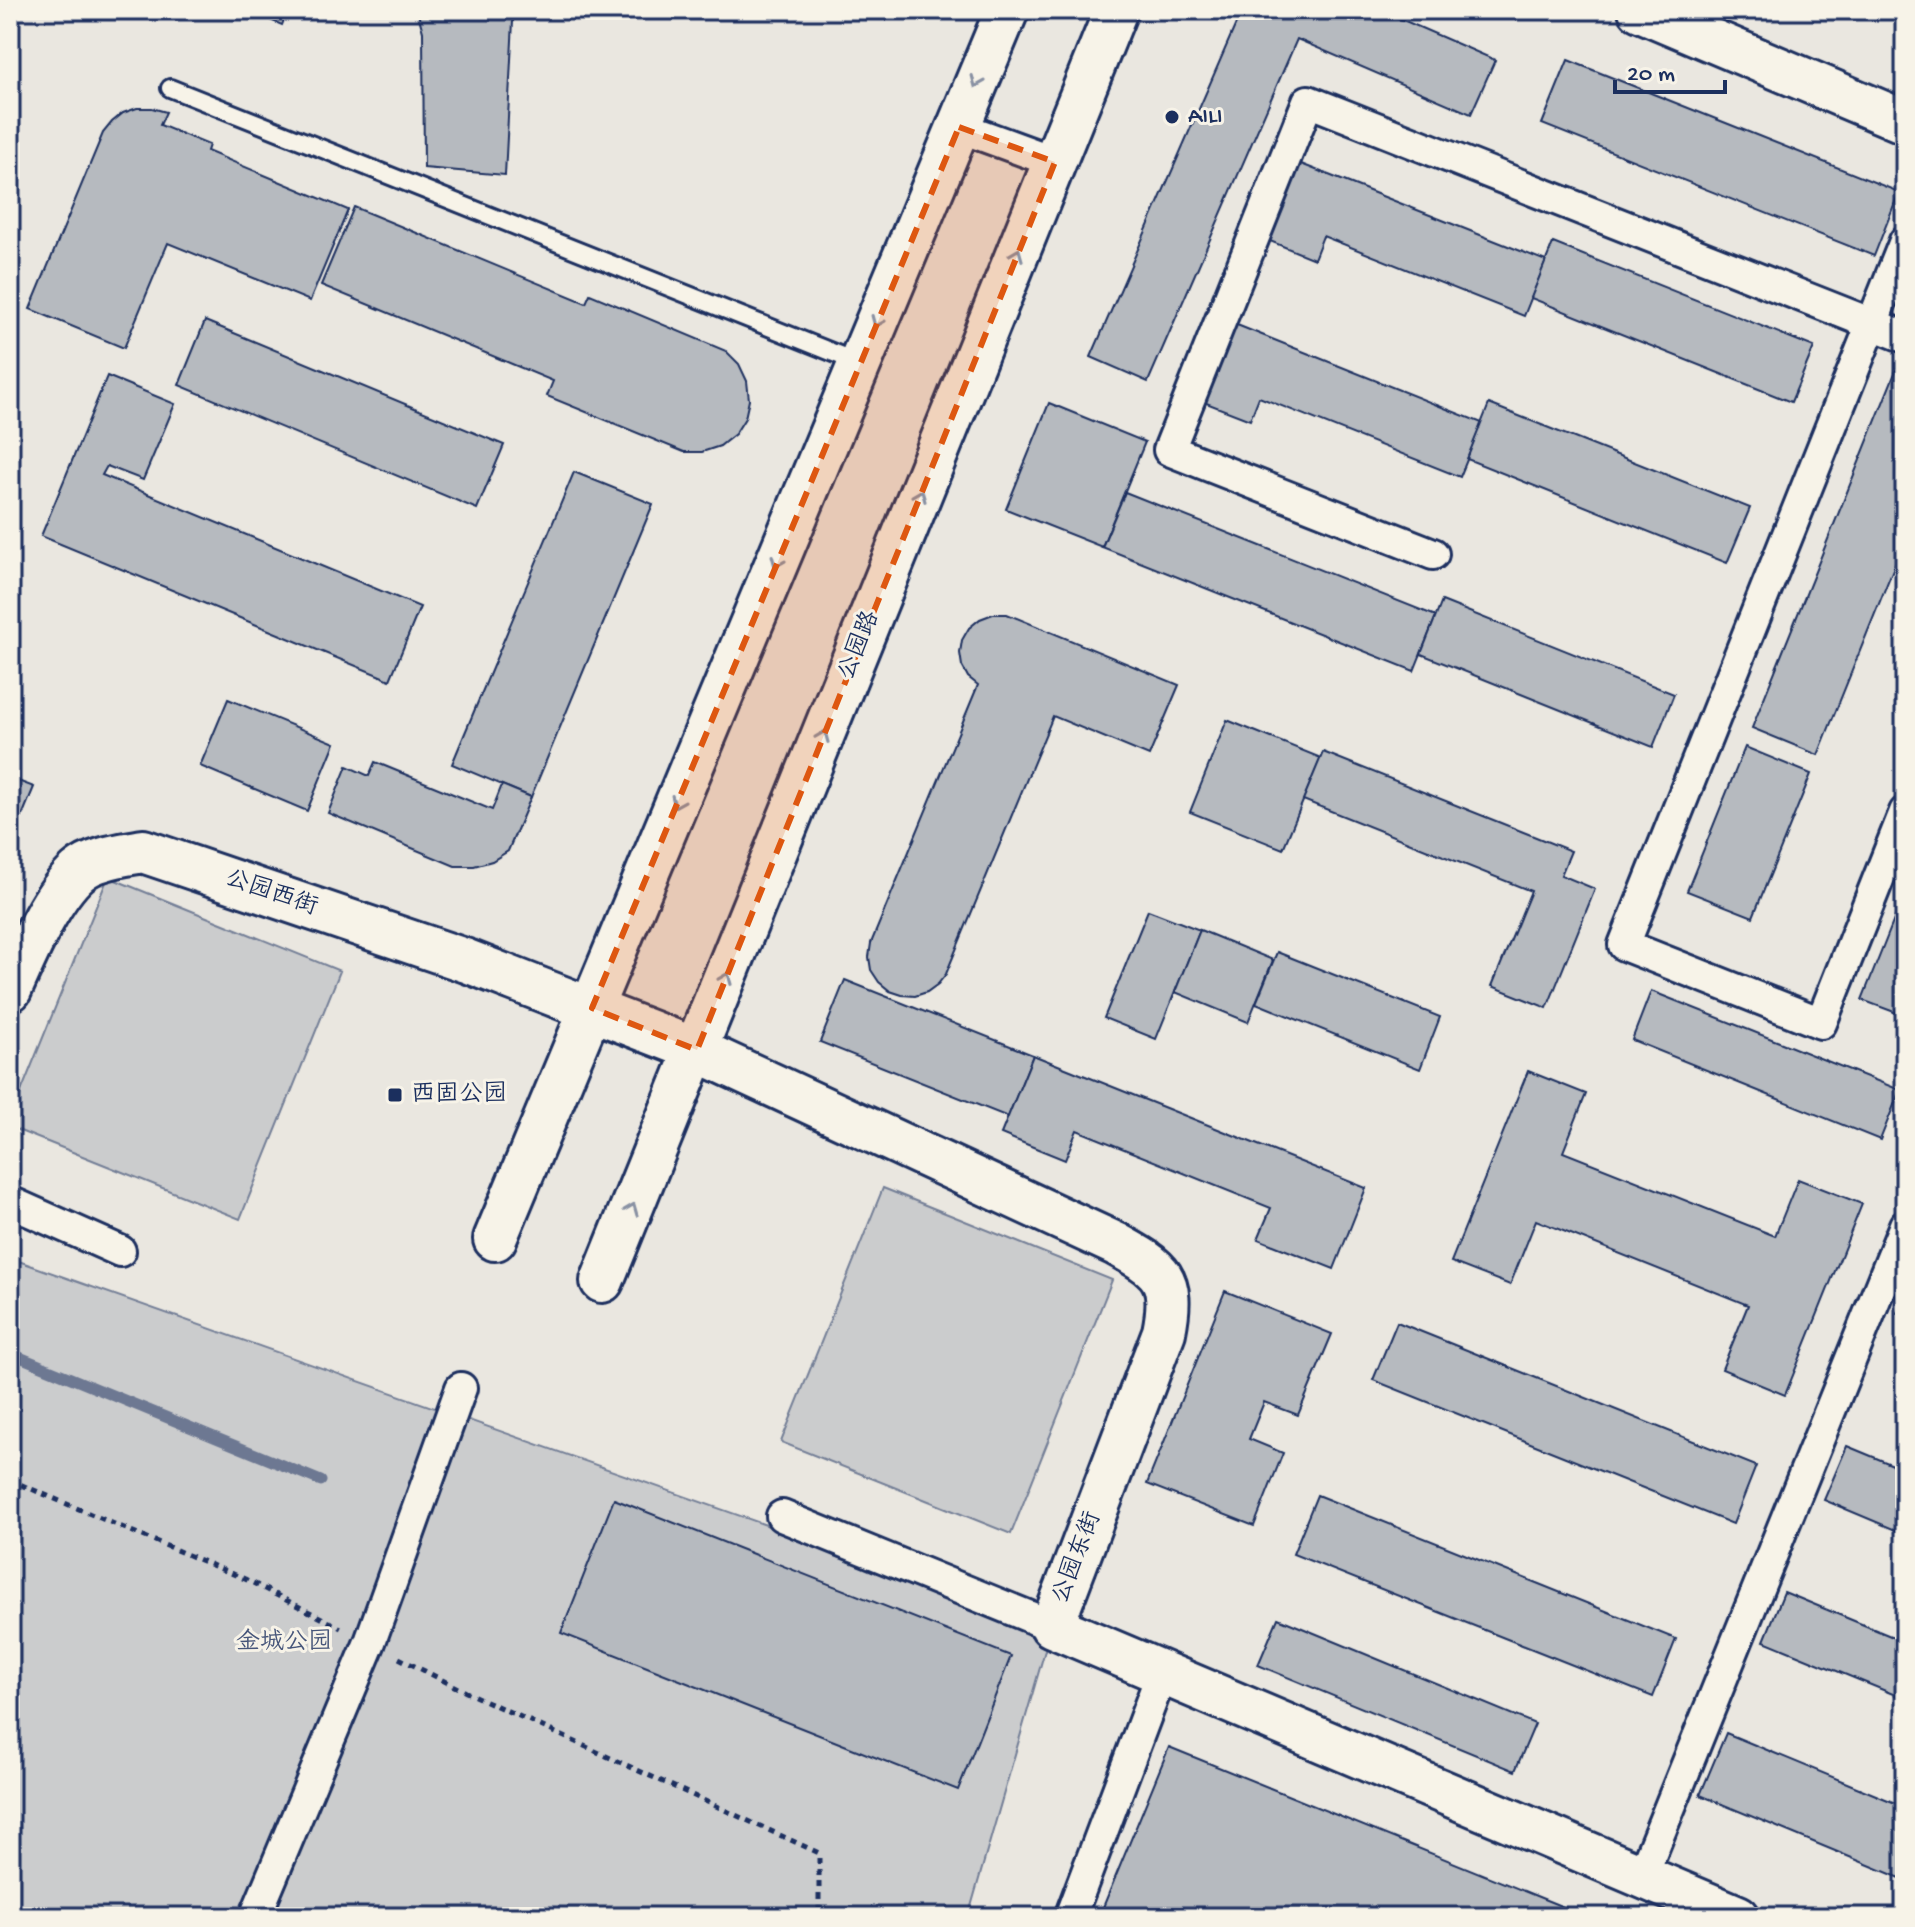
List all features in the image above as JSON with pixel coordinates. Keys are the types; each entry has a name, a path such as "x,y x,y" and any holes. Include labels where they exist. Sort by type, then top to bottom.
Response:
{"street":[{"path":"495,1239 1007,10"},
{"name":"公园路","path":"602,1281 1116,10"},
{"path":"1640,10 1905,122"},
{"path":"1433,554 1169,450 1308,101 1905,337"},
{"path":"959,127 1055,162"},
{"path":"1905,241 1624,945 1821,1023 1905,812"},
{"name":"公园西街","path":"10,990 33,937 79,870 111,857 143,851 467,961 697,1050"},
{"name":"公园东街","path":"697,1050 1116,1244 1153,1265 1164,1281 1169,1305 1164,1332 1052,1626 1738,1917"},
{"path":"10,1202 120,1251"},
{"path":"1642,1876 1905,1225"},
{"path":"255,1917 370,1642 461,1388"},
{"path":"782,1516 1052,1626"},
{"path":"1070,1917 1162,1673"}],"lane":[{"path":"170,88 860,363"}],"path":[{"path":"10,1480 245,1579"},
{"path":"466,1692 819,1853 819,1917"}],"highlighted area":[{"path":"959,127 1055,162 697,1050 592,1008"}],"green space":[{"path":"108,877 340,971 240,1219 10,1127 10,1119"},
{"path":"883,1188 1112,1280 1011,1534 781,1442"},
{"name":"金城公园","path":"10,1258 1052,1626 968,1917 10,1917"}],"building":[{"path":"10,10 21,10 10,36"},
{"path":"246,10 288,10 282,25"},
{"path":"417,10 511,10 505,175 424,168 423,32"},
{"path":"1242,10 1288,10 1299,15 1301,10 1380,10 1495,60 1471,114 1297,39 1148,382 1091,357"},
{"path":"1568,60 1899,192 1874,256 1542,124"},
{"path":"137,108 166,112 160,125 209,145 207,151 348,210 310,301 168,243 124,348 30,309 103,133 123,113"},
{"path":"1296,162 1546,261 1524,316 1323,236 1314,259 1265,239"},
{"path":"354,207 586,303 590,294 726,351 739,364 747,381 749,400 745,418 735,434 720,446 702,452 684,452 547,396 553,381 321,285"},
{"path":"1553,243 1814,347 1791,402 1531,298"},
{"path":"205,321 504,445 477,509 179,385"},
{"path":"1232,323 1482,423 1460,477 1259,397 1250,420 1201,401"},
{"path":"1901,358 1905,359 1905,539 1818,755 1752,728"},
{"path":"107,376 175,404 143,480 107,466 102,475 420,607 390,680 41,536"},
{"path":"1049,403 1145,442 1102,547 1006,509"},
{"path":"1489,404 1750,508 1727,563 1467,459"},
{"path":"574,472 653,504 531,797 452,764"},
{"path":"1125,492 1436,616 1414,671 1102,547"},
{"path":"1442,601 1674,694 1653,747 1421,654"},
{"path":"993,614 1007,614 1179,685 1149,756 1053,716 946,974 927,992 915,996 902,995 890,991 871,970 871,943 978,685 968,677 962,666 962,640 969,628"},
{"path":"228,699 335,743 307,811 200,766"},
{"path":"1227,720 1321,758 1283,849 1190,812"},
{"path":"1745,747 1811,774 1753,917 1687,891"},
{"path":"1323,752 1571,851 1561,875 1595,889 1547,1008 1492,986 1531,891 1303,800"},
{"path":"375,762 492,810 502,785 531,797 508,851 492,861 474,866 455,866 328,813 347,766 369,776"},
{"path":"10,778 34,787 10,845"},
{"path":"1905,892 1905,1016 1862,1000"},
{"path":"1148,910 1200,930 1156,1039 1104,1018"},
{"path":"1200,930 1273,960 1248,1022 1175,992"},
{"path":"1277,952 1440,1017 1420,1069 1256,1003"},
{"path":"845,980 1033,1055 1008,1117 820,1042"},
{"path":"1651,991 1900,1090 1880,1140 1632,1040"},
{"path":"1033,1055 1366,1188 1334,1269 1258,1239 1271,1208 1077,1130 1065,1160 1001,1134"},
{"path":"1528,1071 1586,1094 1563,1152 1775,1236 1798,1179 1862,1204 1785,1395 1722,1369 1748,1305 1536,1220 1510,1285 1451,1262"},
{"path":"1225,1291 1332,1334 1298,1415 1264,1402 1249,1439 1283,1453 1254,1526 1147,1484"},
{"path":"1905,1295 1905,1317 1897,1313"},
{"path":"1397,1322 1756,1466 1733,1524 1373,1380"},
{"path":"1847,1446 1905,1470 1905,1534 1824,1500"},
{"path":"1317,1495 1676,1639 1653,1697 1293,1554"},
{"path":"614,1499 1011,1656 958,1790 561,1633"},
{"path":"1784,1592 1905,1642 1905,1699 1764,1641"},
{"path":"1278,1618 1535,1724 1515,1771 1258,1665"},
{"path":"1726,1733 1905,1807 1905,1880 1700,1795"},
{"path":"1169,1747 1588,1917 1099,1917"}],"waterway":[{"path":"10,1353 321,1481"}],"place":[{"name":"AILI","path":"1172,117"},
{"name":"西固公园","path":"395,1095"}]}
